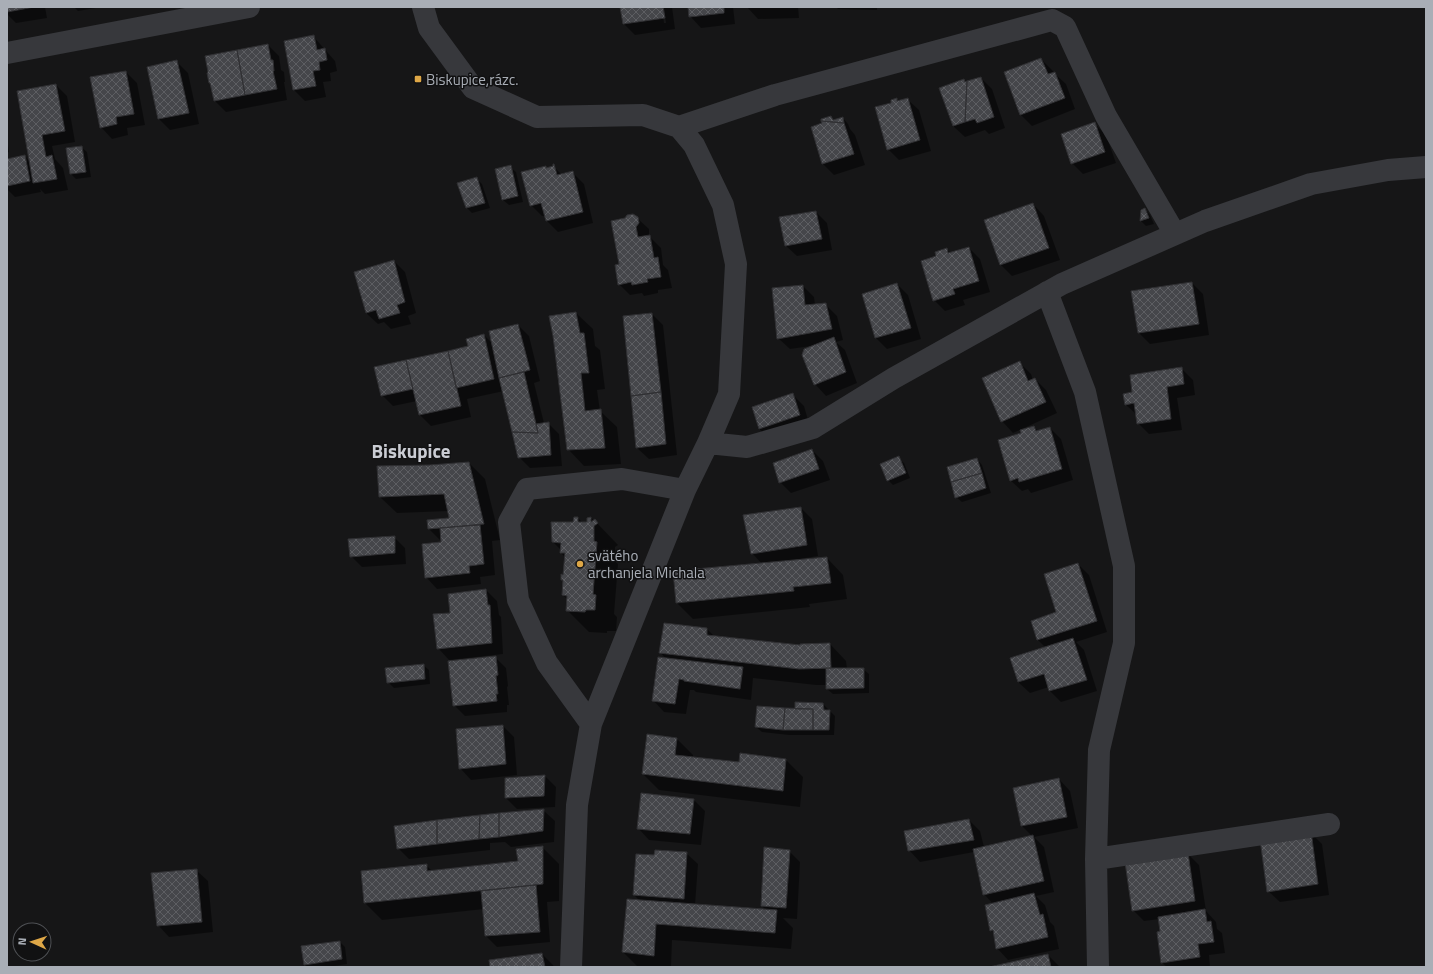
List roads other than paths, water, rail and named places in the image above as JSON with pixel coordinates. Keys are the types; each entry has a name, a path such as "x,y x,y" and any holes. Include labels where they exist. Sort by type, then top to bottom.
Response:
{"street":[{"path":"7,53 249,7"},
{"path":"423,7 429,28 473,88 537,116 643,115 679,127 694,145 723,205 736,264 730,394 685,490 591,724 577,805 571,967"},
{"path":"679,127 775,95 1052,20 1065,27 1106,116 1175,234"},
{"path":"708,443 748,447 813,428 894,378 1062,284 1205,221 1311,184 1388,170 1426,168"},
{"path":"1047,292 1085,392 1124,566 1124,642 1099,750 1096,859 1098,967"},
{"path":"591,724 547,663 518,600 509,522 527,489 622,479 685,490"},
{"path":"1096,859 1329,824"}],"place":[{"name":"Biskupice,rázc.","path":"418,79"},
{"name":"svätého archanjela Michala","path":"580,564"}],"district":[{"name":"Biskupice","path":"411,450"}]}
